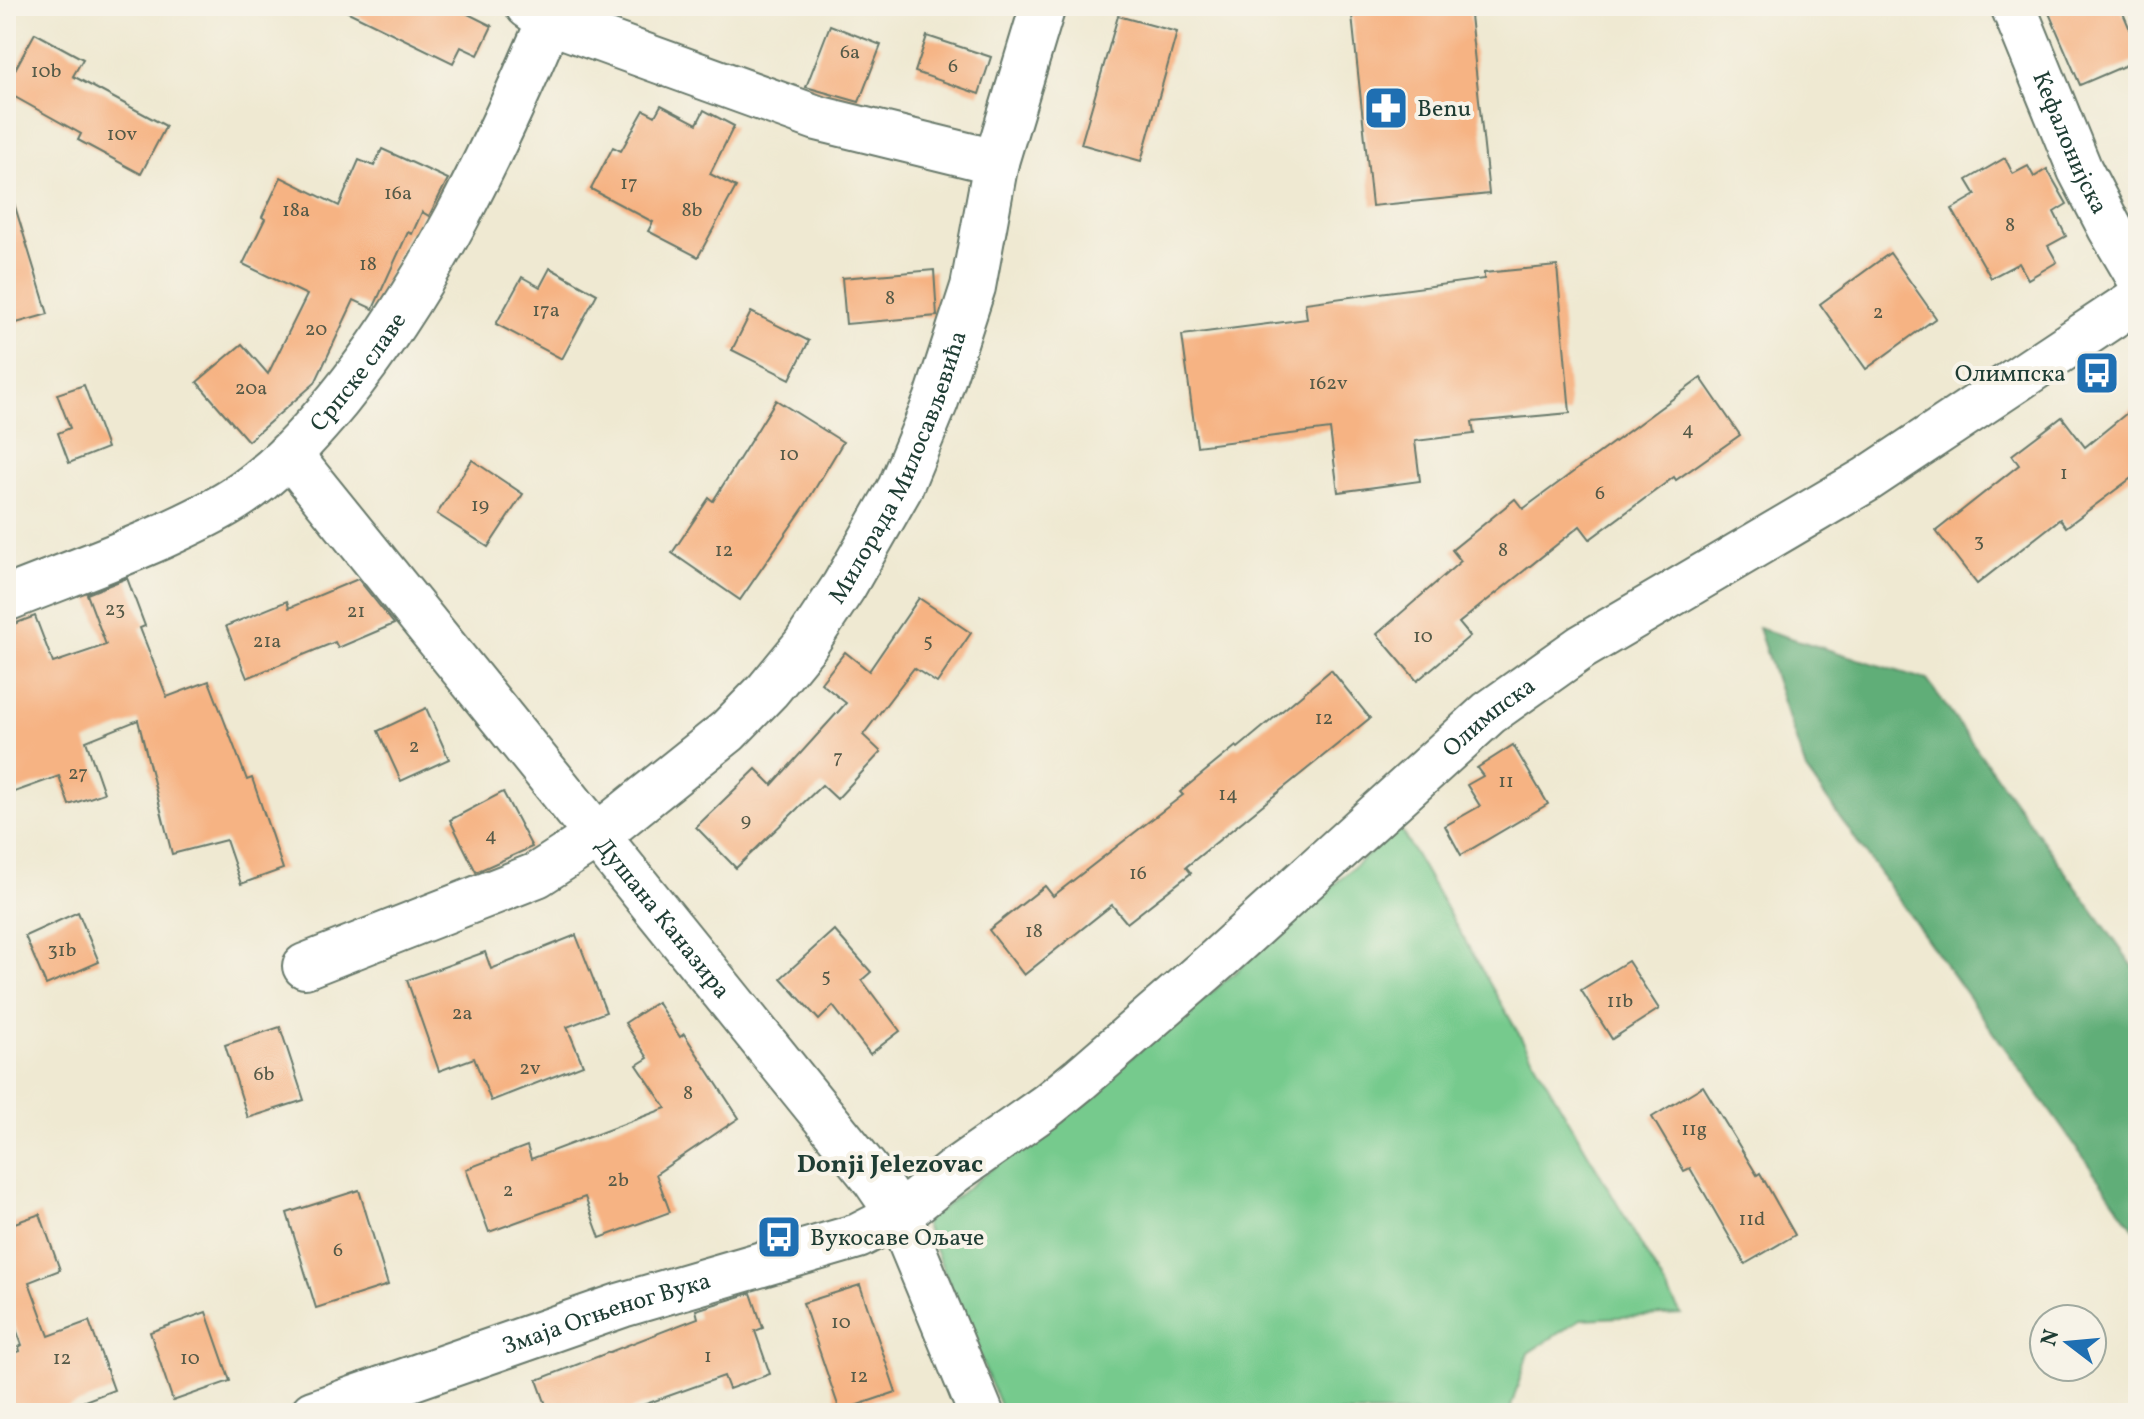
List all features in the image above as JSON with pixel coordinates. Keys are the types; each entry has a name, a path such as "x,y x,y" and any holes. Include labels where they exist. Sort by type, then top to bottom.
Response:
{"street":[{"name":"Милорада Милосављевића","path":"305,966 537,875 597,836 728,731 768,690 805,645 844,586 900,488 936,401 973,287 996,162 1043,6"},
{"name":"Кефалонијска","path":"2013,6 2080,170 2138,276"},
{"path":"538,13 770,103 817,118 996,162"},
{"name":"Српске славе","path":"6,599 125,553 205,517 254,485 312,430 359,373 416,290 461,213 512,109 538,13"},
{"name":"Олимпска","path":"899,1215 1080,1079 1501,704 1582,647 1866,480 2138,299"},
{"name":"Душана Каназира","path":"289,454 875,1180 899,1215 981,1413"},
{"name":"Змаја Огњеног Вука","path":"313,1413 622,1305 858,1236 899,1215"}],"green space":[{"path":"1758,628 1927,680 2138,973 2138,1234 1806,770"},
{"path":"1399,827 1681,1314 1581,1319 1528,1353 1507,1413 1003,1413 924,1223 1216,989"}],"building":[{"path":"336,6 452,6 492,26 478,55 461,47 453,63"},
{"path":"1351,6 1469,6 1489,194 1372,206"},
{"path":"2046,6 2120,6 2138,48 2138,60 2080,85"},
{"path":"1118,16 1177,32 1141,161 1081,144"},
{"path":"830,25 881,45 859,102 806,87"},
{"path":"35,33 83,59 73,76 166,126 141,174 78,140 81,134 6,92 6,86"},
{"path":"927,36 991,57 979,94 915,72"},
{"path":"661,105 697,124 704,110 734,126 710,174 736,187 698,257 648,231 653,222 591,189 613,147 621,151 644,110 655,116"},
{"path":"382,149 448,179 429,216 422,212 412,234 408,232 373,309 354,300 315,383 248,441 197,382 242,344 268,374 307,295 243,264 265,219 262,217 281,177 339,206 359,160 374,166"},
{"path":"2005,158 2013,174 2028,166 2034,177 2047,169 2067,204 2054,212 2066,236 2048,246 2057,262 2028,279 2019,263 1991,278 1952,209 1976,195 1967,180"},
{"path":"13,200 48,314 6,326 6,201"},
{"path":"1890,253 1936,318 1866,369 1820,304"},
{"path":"1557,266 1570,413 1472,422 1474,434 1415,441 1420,481 1338,492 1330,429 1197,446 1182,335 1307,319 1305,303 1484,279 1484,273"},
{"path":"550,268 597,294 562,359 496,324 522,277 540,287"},
{"path":"934,270 937,316 846,324 842,278"},
{"path":"751,312 809,341 790,379 732,350"},
{"path":"1701,378 1740,435 1676,480 1674,477 1590,539 1580,526 1459,623 1470,636 1417,681 1377,634 1461,561 1452,550 1515,499 1523,509"},
{"path":"84,385 107,448 69,463 58,433 70,428 57,394"},
{"path":"776,400 843,442 804,507 740,600 672,553 709,498 713,501"},
{"path":"2138,404 2138,473 2066,527 2060,519 1977,584 1936,531 2019,465 2012,455 2062,417 2085,447"},
{"path":"472,460 523,494 488,547 437,514"},
{"path":"127,578 145,626 140,628 167,697 209,681 247,780 252,778 283,869 241,884 226,840 172,854 138,720 86,741 104,793 69,805 59,776 6,795 6,627 35,616 53,663 106,645 87,594"},
{"path":"358,579 394,624 338,648 335,642 247,678 226,626 287,601 289,608"},
{"path":"919,598 971,633 937,683 914,668 863,735 881,752 837,799 822,785 736,868 696,827 756,769 772,785 846,703 821,683 845,652 869,671"},
{"path":"1331,670 1370,718 1186,867 1191,873 1127,923 1112,905 1024,975 989,930 1045,886 1053,896 1183,795 1180,792"},
{"path":"426,708 449,759 401,781 378,731"},
{"path":"1513,745 1548,804 1461,855 1445,826 1480,806 1467,785 1483,776 1477,768"},
{"path":"503,792 532,847 476,872 450,820"},
{"path":"78,912 99,962 46,985 25,936"},
{"path":"834,930 871,972 862,980 900,1031 870,1054 833,1006 819,1020 781,978"},
{"path":"576,935 606,1012 567,1027 583,1065 491,1101 474,1058 439,1071 407,980 485,952 491,969"},
{"path":"1628,961 1659,1009 1612,1039 1581,990"},
{"path":"657,1002 680,1037 684,1034 739,1118 656,1174 670,1212 600,1238 585,1197 489,1232 466,1169 527,1146 531,1159 666,1108 637,1065 648,1058 625,1023"},
{"path":"280,1027 304,1100 248,1118 225,1045"},
{"path":"1703,1086 1757,1175 1760,1173 1795,1235 1745,1264 1690,1168 1684,1171 1652,1117"},
{"path":"359,1190 388,1285 316,1308 287,1213"},
{"path":"40,1214 60,1270 29,1282 49,1336 89,1321 114,1390 53,1413 6,1413 6,1356 20,1351 22,1345 6,1302 6,1226"},
{"path":"860,1285 896,1392 840,1411 803,1303"},
{"path":"751,1293 763,1328 755,1331 770,1374 729,1389 724,1376 621,1413 549,1413 537,1380 698,1318 696,1310"},
{"path":"206,1312 230,1381 173,1401 150,1332"}],"place":[{"name":"Benu","path":"1386,108"},
{"name":"Олимпска","path":"2097,373"},
{"name":"Вукосаве Ољаче","path":"779,1237"}],"district":[{"name":"Donji Jelezovac","path":"890,1163"}]}
